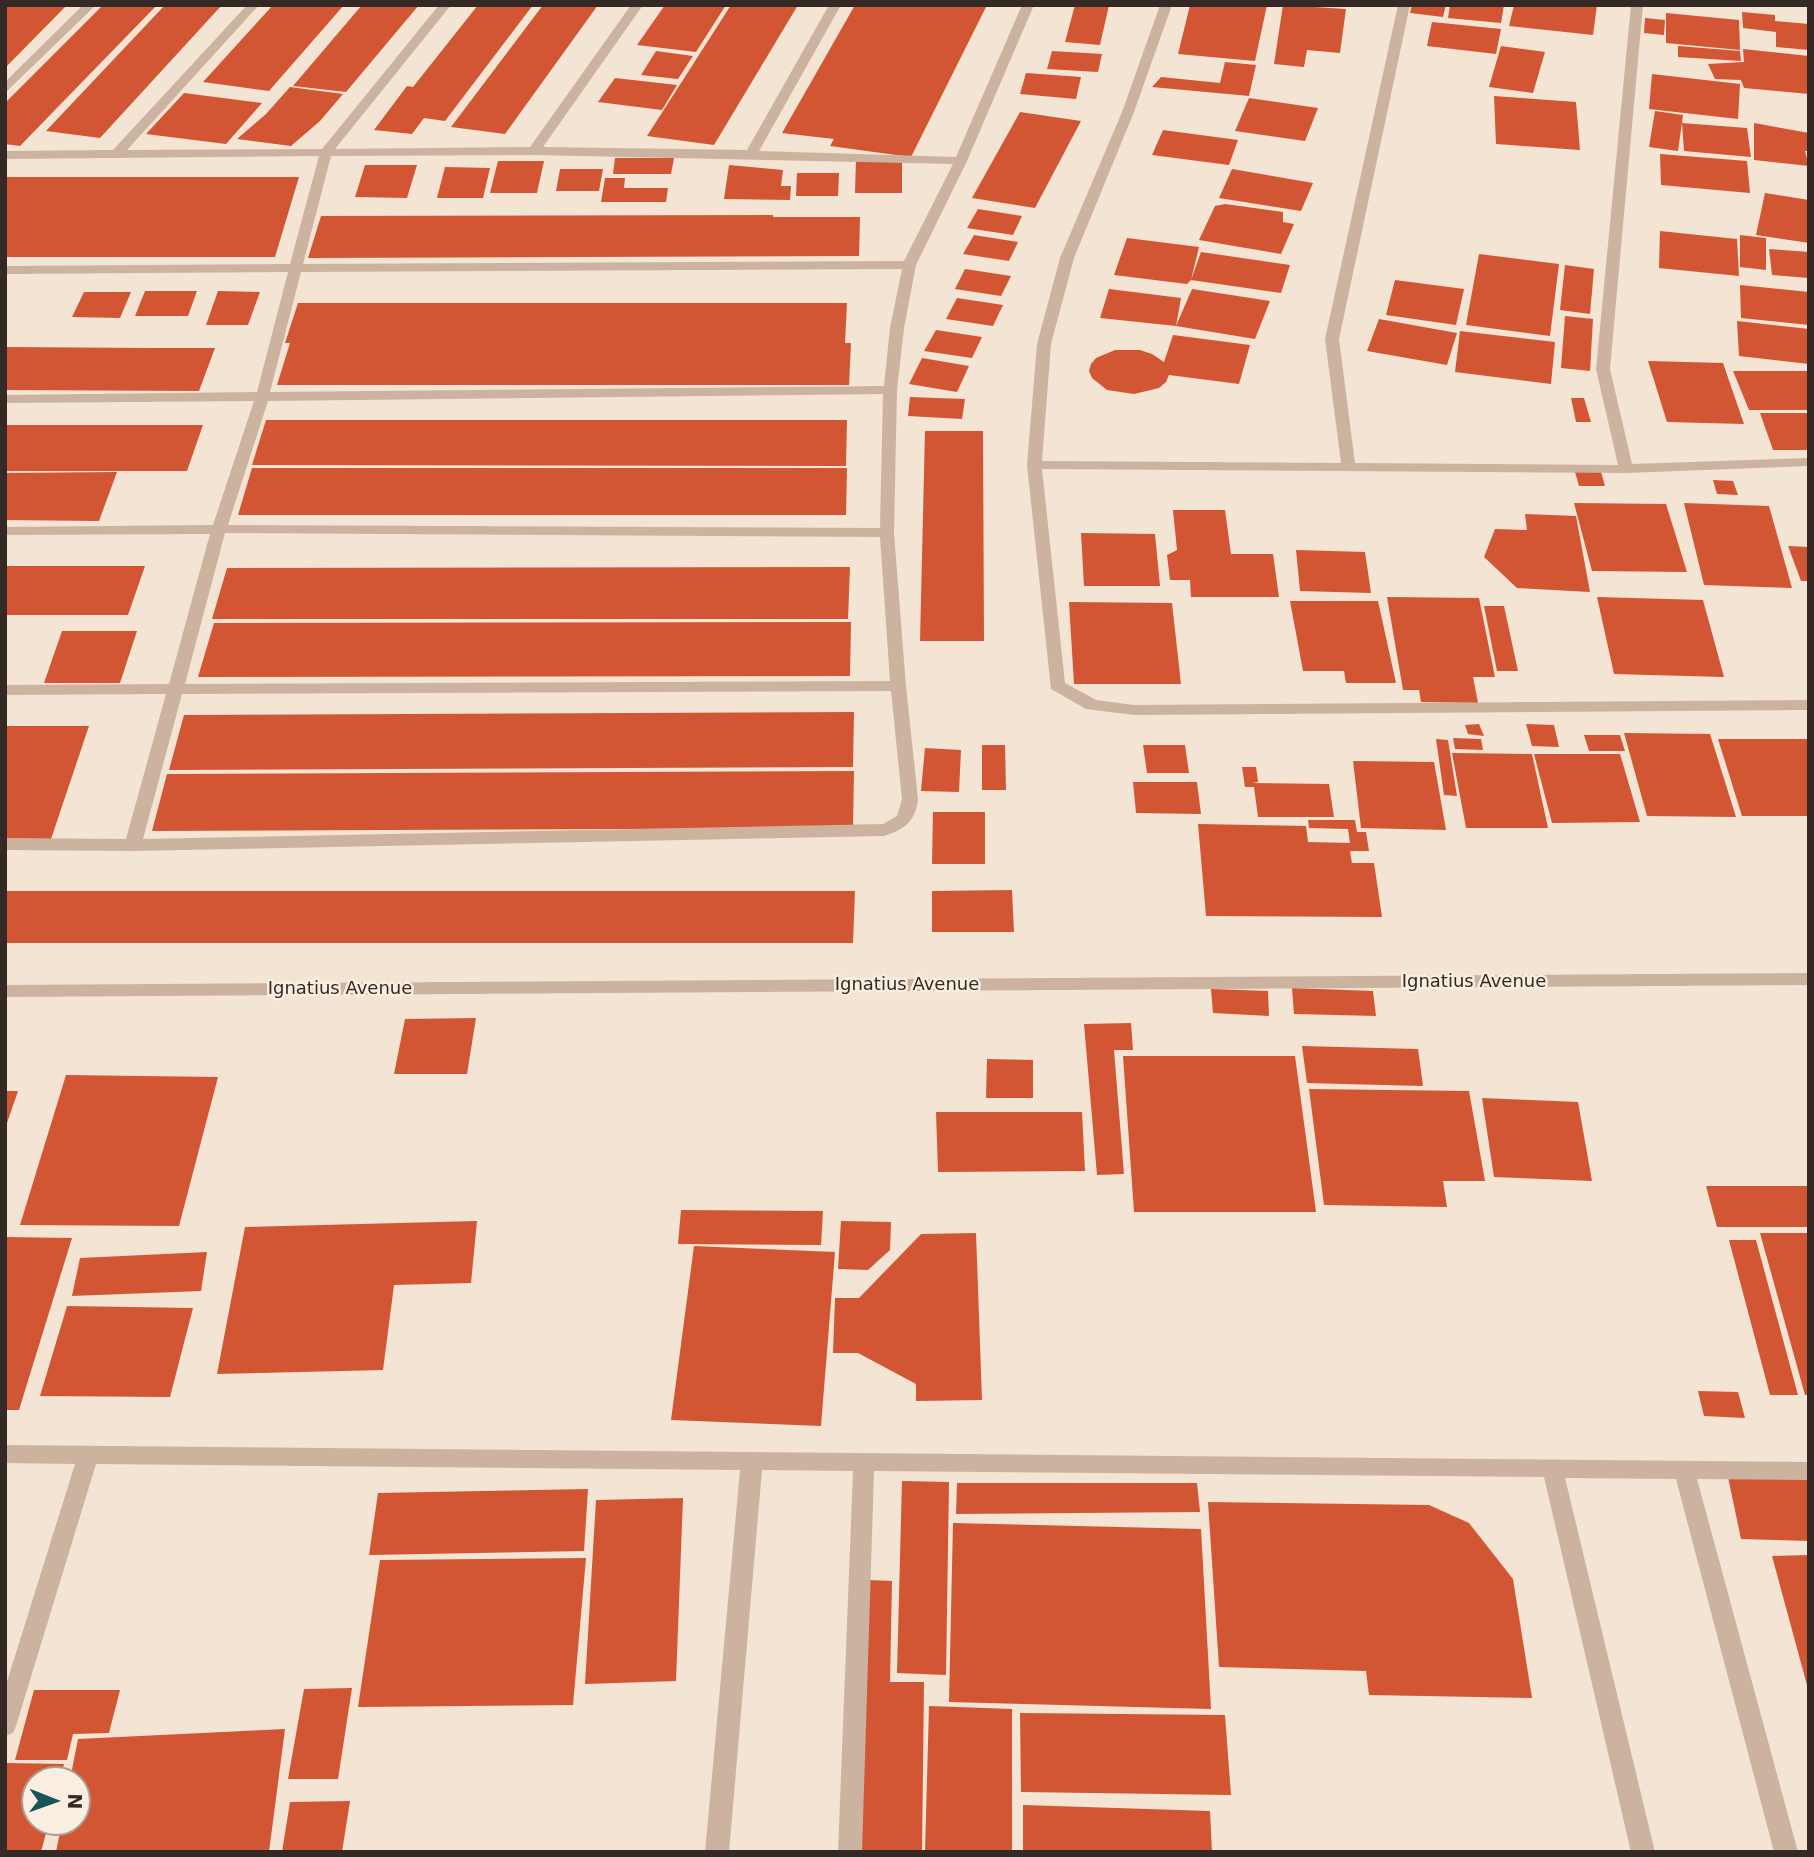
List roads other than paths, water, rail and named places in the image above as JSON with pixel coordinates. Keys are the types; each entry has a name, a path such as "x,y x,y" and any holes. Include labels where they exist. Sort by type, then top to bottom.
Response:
{"street":[{"path":"5,89 90,5"},
{"path":"117,154 253,5"},
{"path":"133,845 219,529 262,398 326,152 445,5"},
{"path":"534,150 637,5"},
{"path":"751,154 835,5"},
{"path":"5,844 133,845 884,830 901,824 909,814 910,799 898,686 887,533 890,390 897,328 909,265 961,162 1028,5"},
{"path":"1166,5 1128,112 1067,258 1044,344 1034,465 1057,685 1092,705 1134,710 1809,705"},
{"path":"1348,465 1332,339 1404,5"},
{"path":"1626,469 1603,369 1637,5"},
{"path":"5,155 534,150 961,162"},
{"path":"5,270 297,266 909,265"},
{"path":"5,399 890,390"},
{"path":"1034,465 1348,465 1626,469 1809,462"},
{"path":"5,531 219,529 887,533"},
{"path":"5,690 898,686"},
{"name":"Ignatius Avenue","path":"5,991 1809,979"},
{"path":"5,1454 1809,1471"},
{"path":"5,1726 88,1454"},
{"path":"717,1852 752,1459"},
{"path":"850,1852 864,1461"},
{"path":"1552,1468 1643,1852"},
{"path":"1684,1469 1786,1852"}]}
